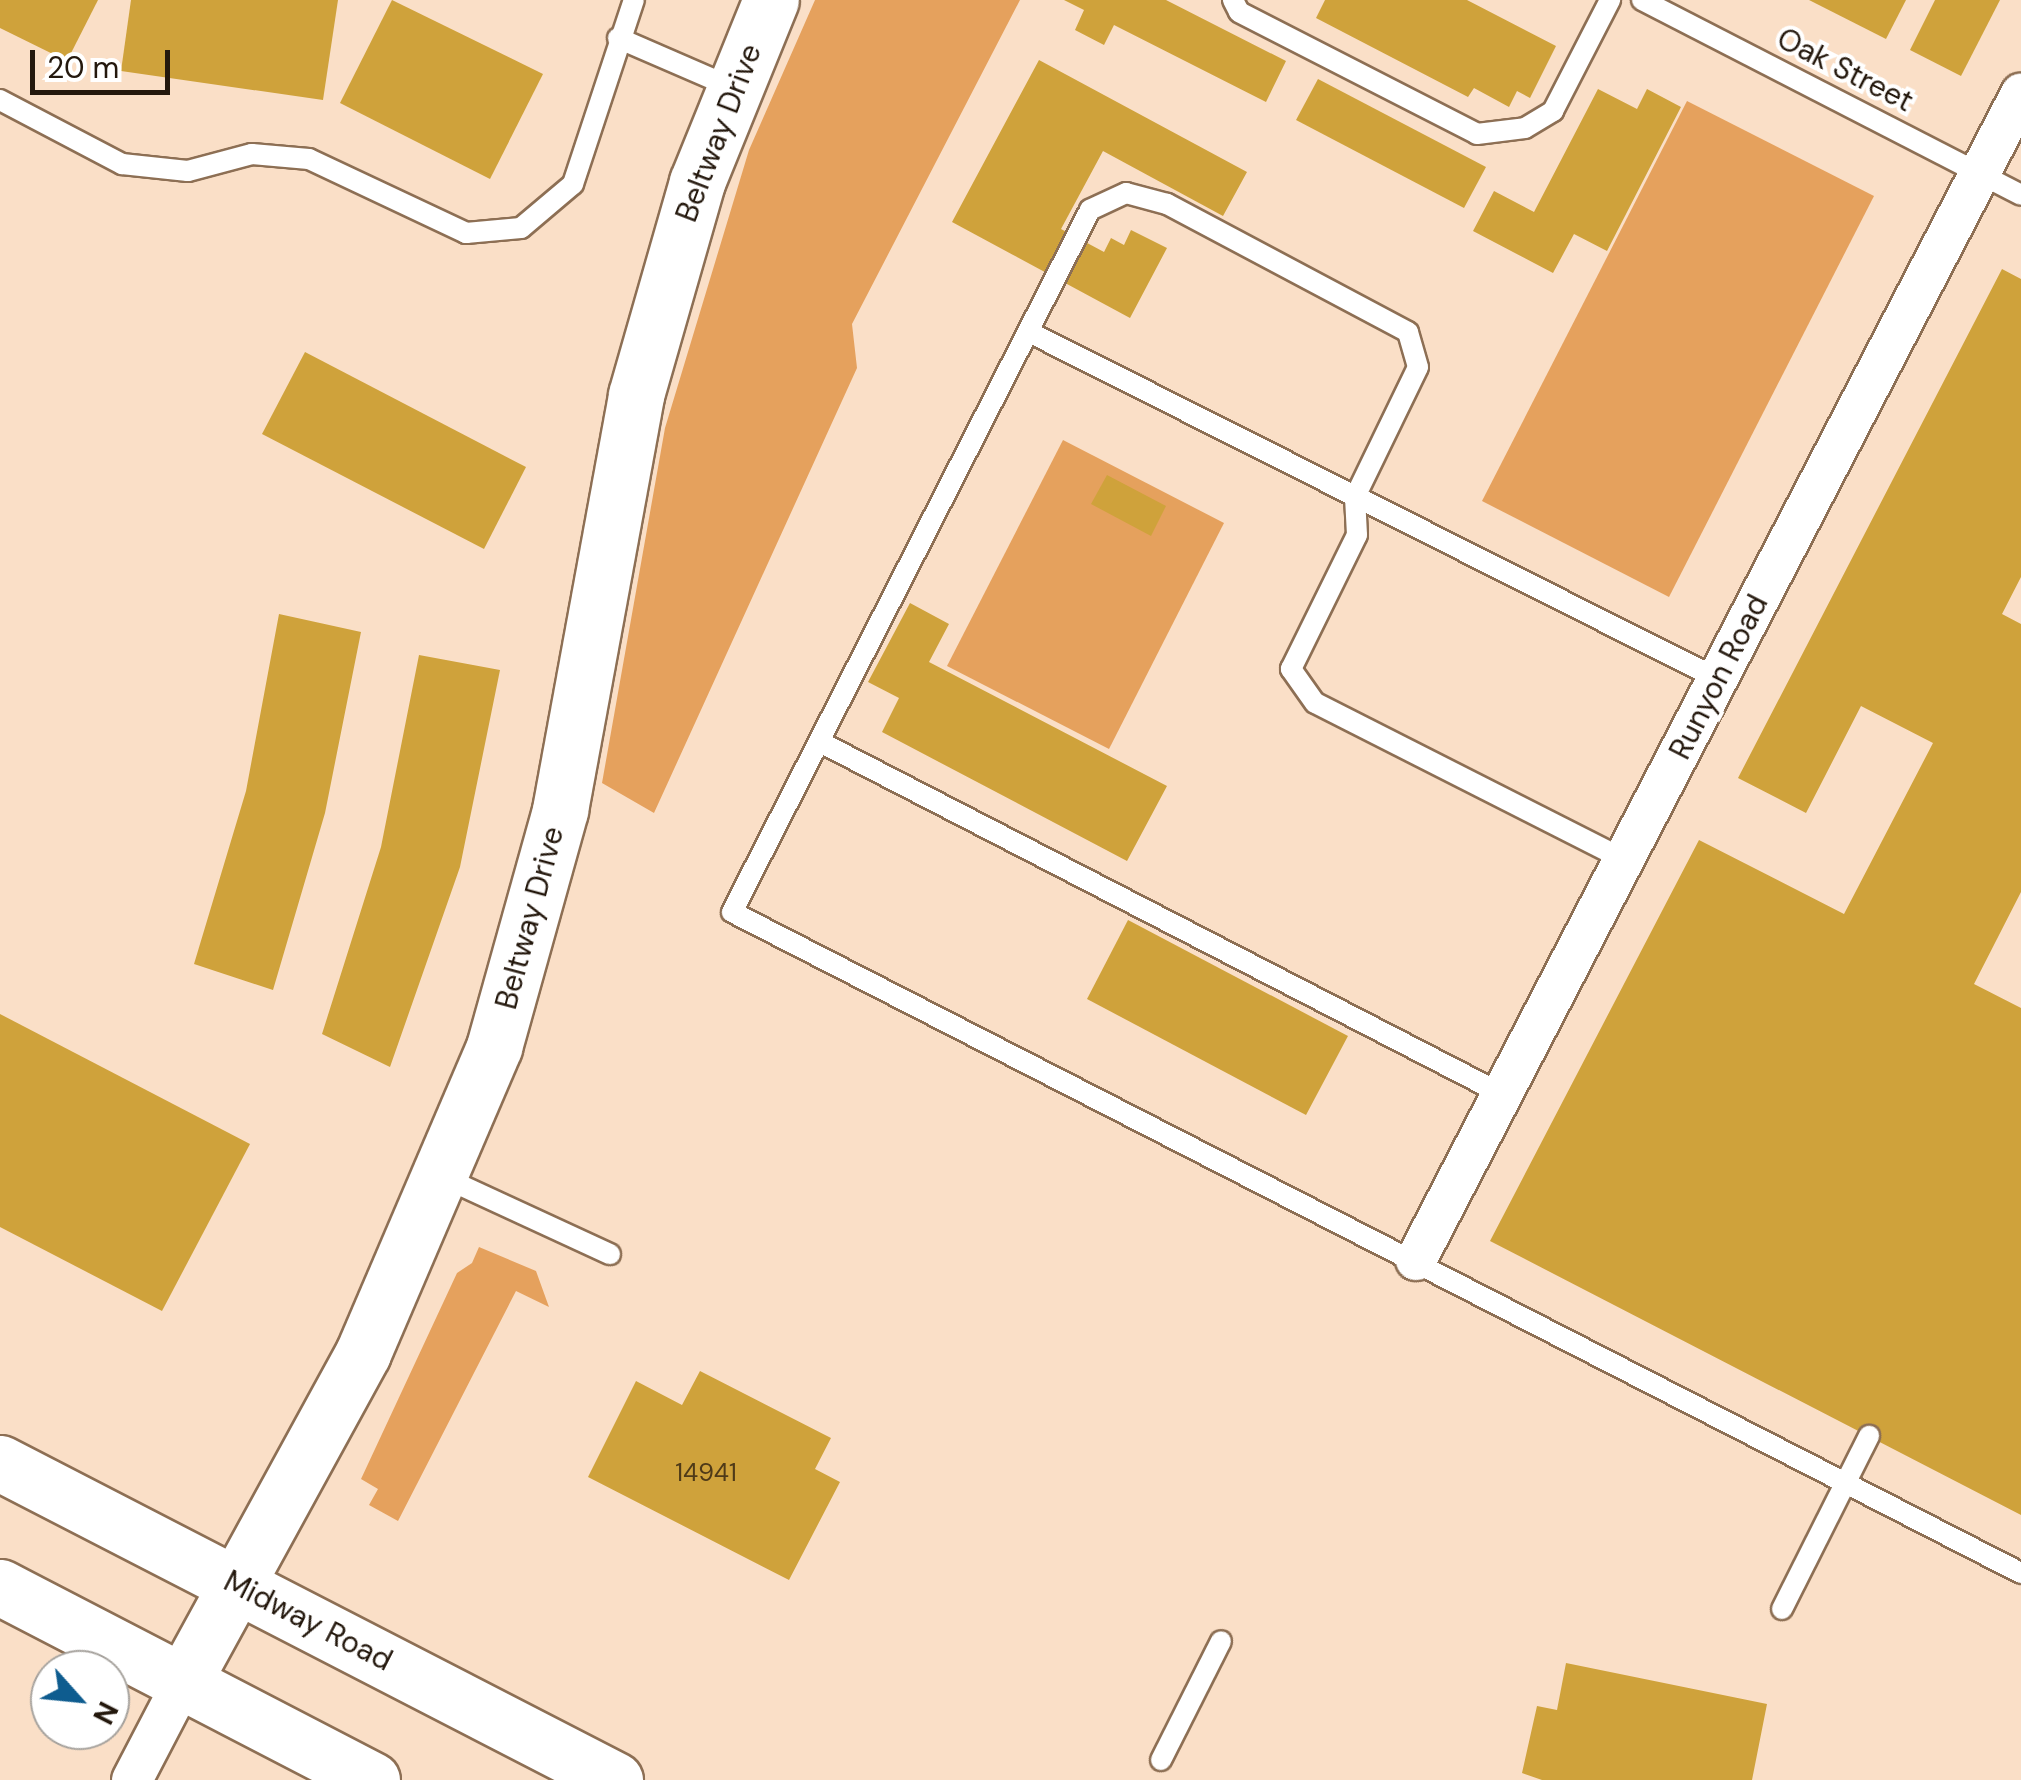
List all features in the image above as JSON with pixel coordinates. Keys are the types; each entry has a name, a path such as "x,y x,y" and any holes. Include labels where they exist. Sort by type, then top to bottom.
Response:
{"street":[{"name":"Beltway Drive","path":"132,1780 363,1353 443,1177 533,923 560,810 636,395 692,198 732,88 772,0"},
{"name":"Runyon Road","path":"1416,1260 2021,94"},
{"name":"Midway Road","path":"0,1462 615,1780"},
{"path":"0,1587 372,1780"}],"lane":[{"path":"0,100 122,164 188,170 252,154 309,159 466,232 520,228 574,184 618,38 634,0"},
{"path":"1233,0 1238,12 1477,134 1525,128 1553,111 1610,0"},
{"name":"Oak Street","path":"1642,0 2021,195"},
{"path":"618,38 732,88"},
{"path":"1624,860 1315,703 1291,669 1357,536 1355,497 1418,367 1408,332 1167,204 1126,193 1090,210 732,912 2021,1573"},
{"path":"1029,332 1718,679"},
{"path":"820,742 1502,1094"},
{"path":"443,1177 610,1254"},
{"path":"1782,1608 1869,1436"},
{"path":"1160,1760 1221,1641"}],"shaded area":[{"path":"815,0 1020,0 852,324 857,368 654,813 602,783 665,428 749,150"},
{"path":"1687,101 1874,196 1669,597 1482,501"},
{"path":"1063,440 1224,523 1109,749 947,666"},
{"path":"479,1247 536,1271 549,1307 516,1291 398,1521 369,1505 378,1489 361,1479 457,1273 472,1263"}],"building":[{"path":"0,0 98,0 67,61 0,28"},
{"path":"131,0 338,0 323,100 121,71"},
{"path":"392,0 543,74 490,179 340,103"},
{"path":"1064,0 1166,0 1286,61 1266,102 1114,25 1104,45 1075,30 1084,10"},
{"path":"1325,0 1467,0 1556,46 1530,98 1517,91 1509,107 1474,88 1468,97 1316,18"},
{"path":"1809,0 1906,0 1886,39"},
{"path":"1935,0 2000,0 1961,76 1910,50"},
{"path":"1039,60 1247,172 1223,216 1103,151 1061,229 1104,252 1111,238 1124,245 1131,230 1167,248 1130,318 952,222"},
{"path":"1318,79 1486,167 1464,208 1296,120"},
{"path":"1598,89 1637,109 1647,89 1681,107 1607,251 1574,234 1553,273 1473,231 1494,191 1534,212"},
{"path":"2002,269 2021,279 2021,577 2002,614 2021,624 2021,892 1974,984 2021,1008 2021,1515 1490,1241 1699,840 1844,914 1933,743 1861,706 1806,813 1738,778"},
{"path":"305,352 526,467 484,549 262,434"},
{"path":"1107,475 1166,506 1151,536 1091,504"},
{"path":"910,603 949,624 929,662 1167,786 1127,861 882,732 899,698 868,682"},
{"path":"279,614 361,632 325,813 273,990 194,964 246,791"},
{"path":"419,655 500,670 460,867 390,1067 322,1034 381,847"},
{"path":"1128,920 1348,1036 1306,1115 1087,999"},
{"path":"0,1014 250,1144 162,1311 0,1227"},
{"path":"700,1371 831,1438 815,1469 840,1482 789,1580 588,1477 636,1381 682,1405"},
{"path":"1566,1663 1767,1704 1752,1780 1542,1780 1522,1773 1537,1706 1557,1710"}]}
